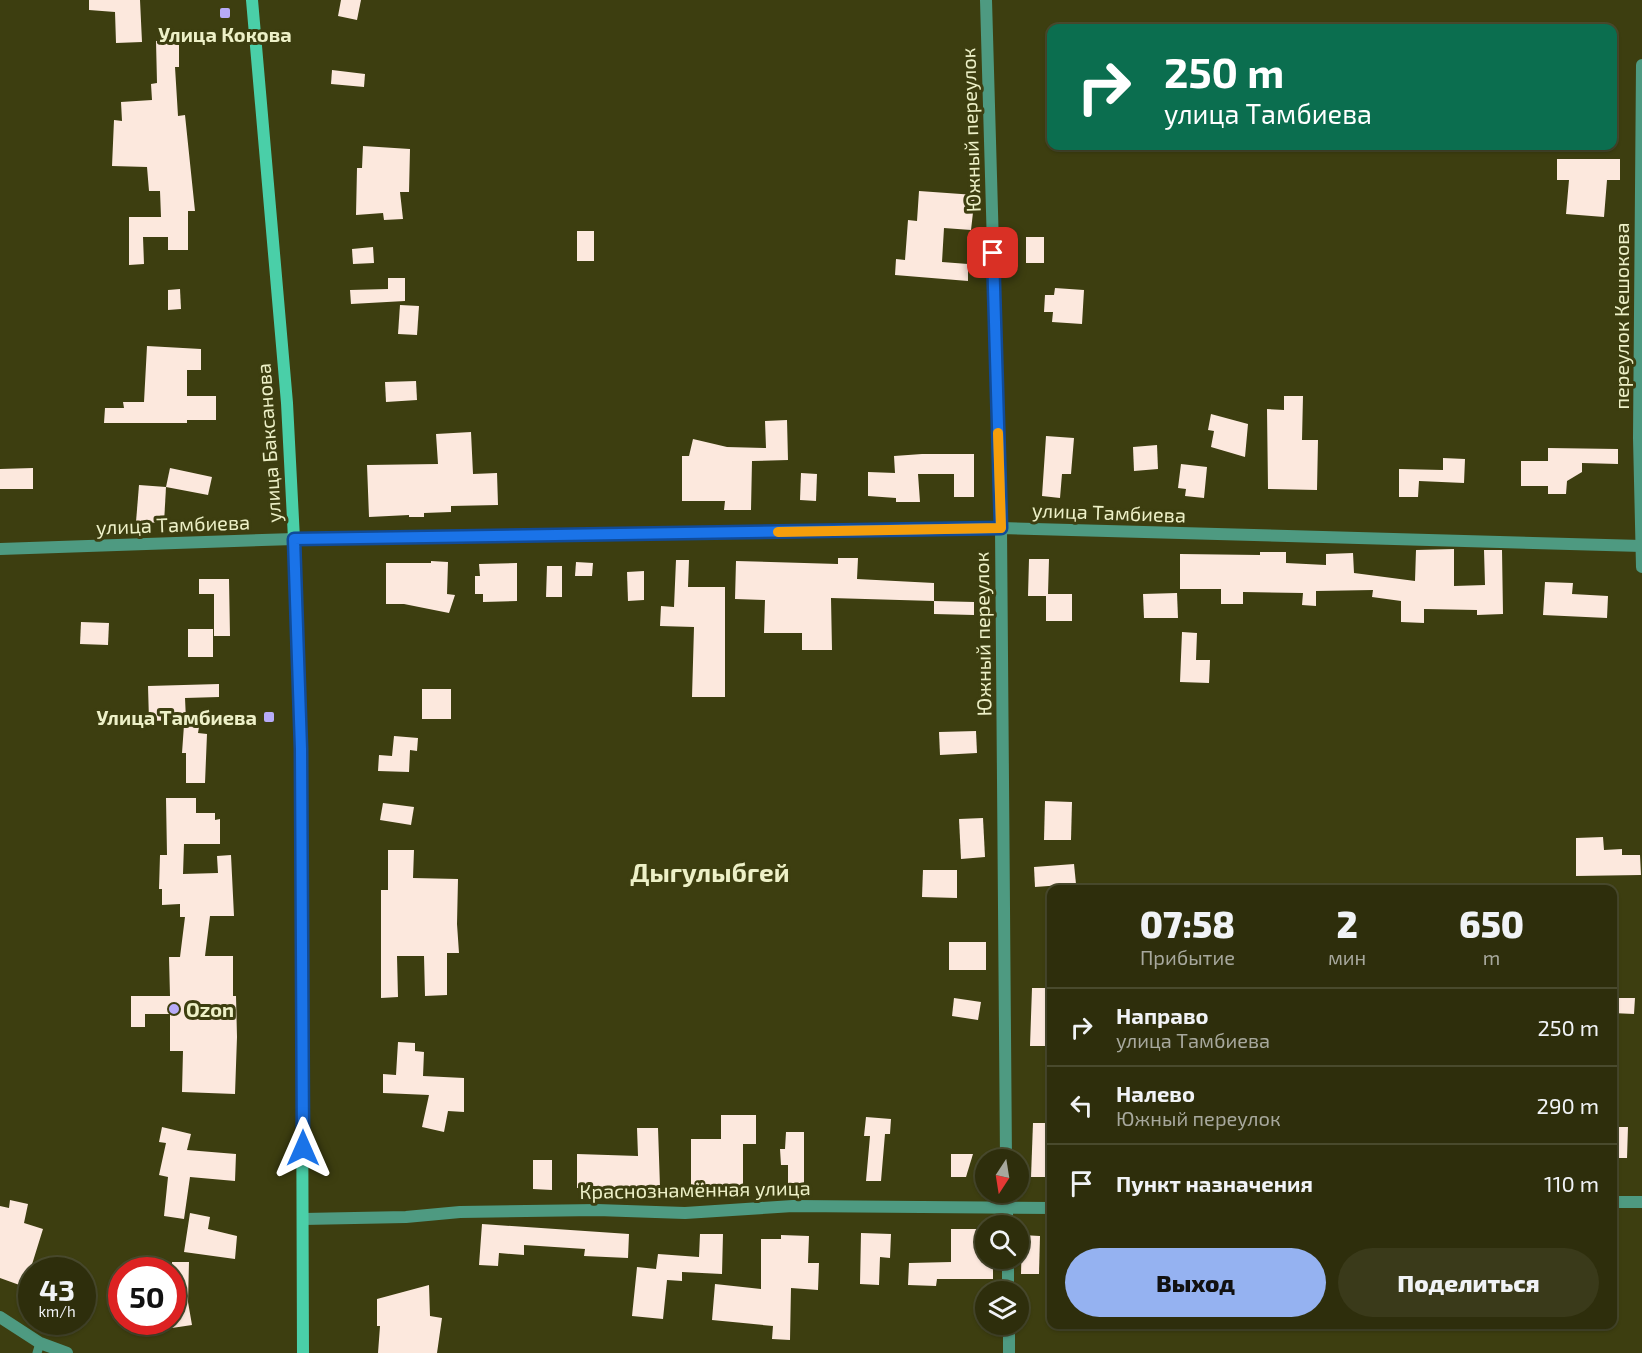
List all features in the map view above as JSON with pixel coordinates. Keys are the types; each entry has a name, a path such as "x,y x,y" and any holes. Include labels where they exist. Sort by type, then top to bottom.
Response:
{"main road":[{"name":"улица Баксанова","path":"252,0 286,404 294,539 301,749 303,1353"}],"street":[{"name":"Южный переулок","path":"986,0 1001,528 1006,1149"},
{"name":"переулок Кешокова","path":"1642,65 1639,426 1642,567"},
{"name":"улица Тамбиева","path":"0,549 294,539 1001,528 1642,545"},
{"path":"1617,1202 1642,1202"},
{"path":"1007,1203 1007,1215"},
{"name":"Краснознамённая улица","path":"303,1218 597,1210 685,1213 793,1206 1047,1208"},
{"path":"0,1317 39,1348 67,1353"},
{"path":"1009,1335 1009,1353"}],"building":[{"path":"89,0 140,0 142,42 116,43 115,12 89,10"},
{"path":"341,0 361,0 357,20 338,16"},
{"path":"179,40 179,67 175,67 178,116 185,115 195,211 188,211 188,250 168,250 168,237 143,237 144,264 129,265 129,217 161,217 160,191 149,191 147,167 112,166 114,120 122,121 121,102 152,100 151,84 157,83 156,41"},
{"path":"332,70 365,74 364,87 331,84"},
{"path":"363,146 410,149 409,192 400,192 403,219 384,220 383,213 356,215 357,168 362,168"},
{"path":"1557,159 1620,159 1620,180 1607,180 1604,217 1566,214 1569,180 1557,180"},
{"path":"919,191 975,195 971,230 944,228 942,262 968,264 968,281 895,275 896,259 905,260 908,220 917,221"},
{"path":"577,231 594,231 594,261 577,261"},
{"path":"1026,237 1044,237 1044,263 1026,263"},
{"path":"373,247 374,263 353,264 352,249"},
{"path":"388,278 405,278 405,301 351,304 350,290 388,289"},
{"path":"1055,288 1084,290 1082,324 1052,322 1053,312 1044,312 1045,295 1054,295"},
{"path":"180,289 181,309 168,310 168,290"},
{"path":"400,305 419,306 417,335 398,334"},
{"path":"147,346 201,349 201,370 187,370 187,396 216,396 216,420 187,420 187,423 104,423 105,408 124,408 123,402 144,402"},
{"path":"416,381 417,400 386,402 385,382"},
{"path":"1284,396 1303,396 1302,440 1318,440 1317,490 1268,489 1267,409 1284,410"},
{"path":"1211,414 1248,424 1245,457 1211,447 1214,431 1208,430"},
{"path":"787,420 788,460 752,461 751,510 724,510 725,501 682,501 682,456 689,456 693,439 727,447 766,448 765,421"},
{"path":"471,432 473,474 497,473 498,505 451,506 451,512 424,513 424,517 409,517 409,515 369,517 367,465 438,464 436,434"},
{"path":"1046,436 1074,438 1071,474 1062,474 1060,498 1042,496"},
{"path":"1157,445 1158,469 1134,471 1133,447"},
{"path":"1548,448 1618,449 1618,464 1582,463 1582,472 1567,481 1566,494 1548,494 1548,486 1521,486 1521,461 1548,461"},
{"path":"974,454 974,497 954,497 954,474 918,474 920,502 896,502 896,498 868,496 868,472 895,473 894,456"},
{"path":"1443,458 1465,459 1464,483 1419,481 1418,497 1399,497 1399,469 1443,470"},
{"path":"1181,464 1207,467 1204,498 1185,496 1186,489 1178,488"},
{"path":"33,468 33,489 0,489 0,469"},
{"path":"170,468 212,477 208,495 166,487"},
{"path":"801,473 817,474 816,501 800,500"},
{"path":"139,485 166,487 164,523 136,522"},
{"path":"1454,549 1454,586 1485,585 1484,550 1502,550 1503,614 1477,615 1477,610 1424,609 1424,623 1401,622 1401,601 1372,597 1373,590 1316,591 1316,606 1302,605 1303,593 1243,592 1243,604 1221,604 1221,589 1180,589 1180,554 1260,555 1260,552 1286,552 1286,563 1326,565 1326,554 1353,553 1354,573 1415,581 1416,550"},
{"path":"838,558 858,558 857,579 934,583 934,601 831,598 832,650 802,650 802,633 764,633 765,600 735,599 736,561 838,564"},
{"path":"1029,559 1049,559 1048,594 1072,594 1072,621 1046,621 1046,596 1028,596"},
{"path":"676,560 689,560 688,587 725,587 725,697 692,697 694,627 660,626 661,606 674,607"},
{"path":"431,561 448,562 447,594 455,595 449,613 404,604 386,604 386,563 431,563"},
{"path":"576,562 593,563 592,576 575,576"},
{"path":"517,563 517,601 483,602 483,594 475,594 475,576 480,576 479,564"},
{"path":"547,566 562,566 562,597 546,597"},
{"path":"644,571 644,600 628,601 627,572"},
{"path":"199,579 229,579 230,636 214,636 214,594 199,594"},
{"path":"1545,582 1573,583 1572,594 1608,596 1607,618 1543,615"},
{"path":"1177,593 1178,618 1144,618 1143,594"},
{"path":"934,601 974,602 974,615 934,614"},
{"path":"81,622 109,623 108,645 80,644"},
{"path":"188,629 213,629 213,657 188,657"},
{"path":"1182,632 1197,633 1196,660 1210,660 1209,683 1180,682"},
{"path":"219,684 219,697 185,698 186,720 149,721 148,686"},
{"path":"422,689 451,689 451,719 422,719"},
{"path":"184,725 199,727 198,733 207,734 205,783 186,783 186,753 182,753"},
{"path":"976,731 977,753 940,755 939,732"},
{"path":"394,736 418,738 417,751 410,750 409,772 378,771 379,755 392,756"},
{"path":"166,798 196,798 196,813 215,813 215,820 220,819 220,844 184,844 183,874 218,873 217,856 231,855 234,916 210,916 205,956 233,956 233,996 236,996 237,1037 235,1094 182,1092 183,1051 170,1051 170,1014 145,1014 145,1027 131,1027 131,996 170,996 169,957 180,957 185,917 180,917 180,904 162,905 162,889 159,889 160,855 167,855"},
{"path":"1045,801 1072,802 1071,840 1044,840"},
{"path":"383,803 414,807 411,825 380,820"},
{"path":"983,818 985,857 961,859 959,819"},
{"path":"1603,837 1604,850 1622,849 1622,855 1640,855 1641,875 1576,876 1576,838"},
{"path":"388,850 414,850 413,878 458,879 459,953 447,953 447,995 425,996 424,956 397,956 398,997 381,998 381,890 388,890"},
{"path":"1074,864 1076,884 1035,887 1034,867"},
{"path":"923,870 957,870 957,898 922,897"},
{"path":"949,942 986,942 986,970 949,970"},
{"path":"1032,988 1047,988 1046,1046 1030,1046"},
{"path":"954,998 981,1002 978,1020 952,1016"},
{"path":"1617,998 1635,998 1634,1014 1617,1013"},
{"path":"398,1042 415,1043 415,1051 424,1052 423,1076 464,1078 464,1112 448,1111 444,1132 422,1127 429,1095 383,1093 383,1074 396,1075"},
{"path":"721,1115 756,1115 756,1144 743,1144 743,1185 691,1185 691,1139 721,1139"},
{"path":"866,1117 891,1119 890,1134 885,1134 881,1181 866,1181 870,1136 864,1136"},
{"path":"1033,1123 1047,1123 1047,1177 1031,1177"},
{"path":"162,1127 191,1134 187,1150 236,1154 235,1181 190,1177 184,1219 164,1216 168,1177 159,1175 166,1143 159,1142"},
{"path":"1617,1127 1628,1127 1627,1158 1617,1158"},
{"path":"637,1128 658,1128 660,1187 577,1188 577,1154 638,1156"},
{"path":"786,1132 804,1132 804,1183 788,1183 788,1165 781,1165 780,1149 785,1149"},
{"path":"951,1154 973,1154 966,1177 951,1177"},
{"path":"533,1160 552,1160 552,1190 533,1189"},
{"path":"10,1200 28,1204 24,1223 43,1229 34,1257 18,1257 18,1284 0,1278 0,1206 9,1208"},
{"path":"190,1213 210,1217 208,1229 237,1236 235,1259 184,1252"},
{"path":"482,1224 629,1234 628,1258 584,1256 585,1249 524,1245 524,1255 499,1253 498,1266 479,1265"},
{"path":"951,1229 975,1229 975,1269 993,1269 993,1279 937,1279 936,1286 908,1285 909,1263 951,1262"},
{"path":"861,1233 891,1234 890,1258 880,1257 879,1285 860,1284"},
{"path":"700,1234 723,1234 722,1274 682,1272 682,1281 667,1280 663,1319 632,1316 637,1267 656,1269 658,1254 699,1257"},
{"path":"781,1235 809,1236 808,1263 819,1263 818,1290 791,1288 790,1340 772,1339 773,1326 712,1320 715,1284 761,1289 761,1239 781,1239"},
{"path":"1029,1235 1040,1236 1039,1274 1021,1274 1021,1269 1029,1269"},
{"path":"186,1262 189,1262 188,1302 192,1325 186,1326"},
{"path":"429,1285 430,1316 442,1318 437,1353 378,1353 380,1326 377,1326 377,1299"}],"slow traffic":[{"path":"778,532 1001,528 998,433"}],"place":[{"name":"Улица Кокова","path":"225,13"},
{"name":"Улица Тамбиева","path":"269,717"},
{"name":"Ozon","path":"174,1009"}],"district":[{"name":"Дыгулыбгей","path":"710,871"}],"route":[{"path":"303,1148 301,749 294,539 1001,528 993,253"}]}
